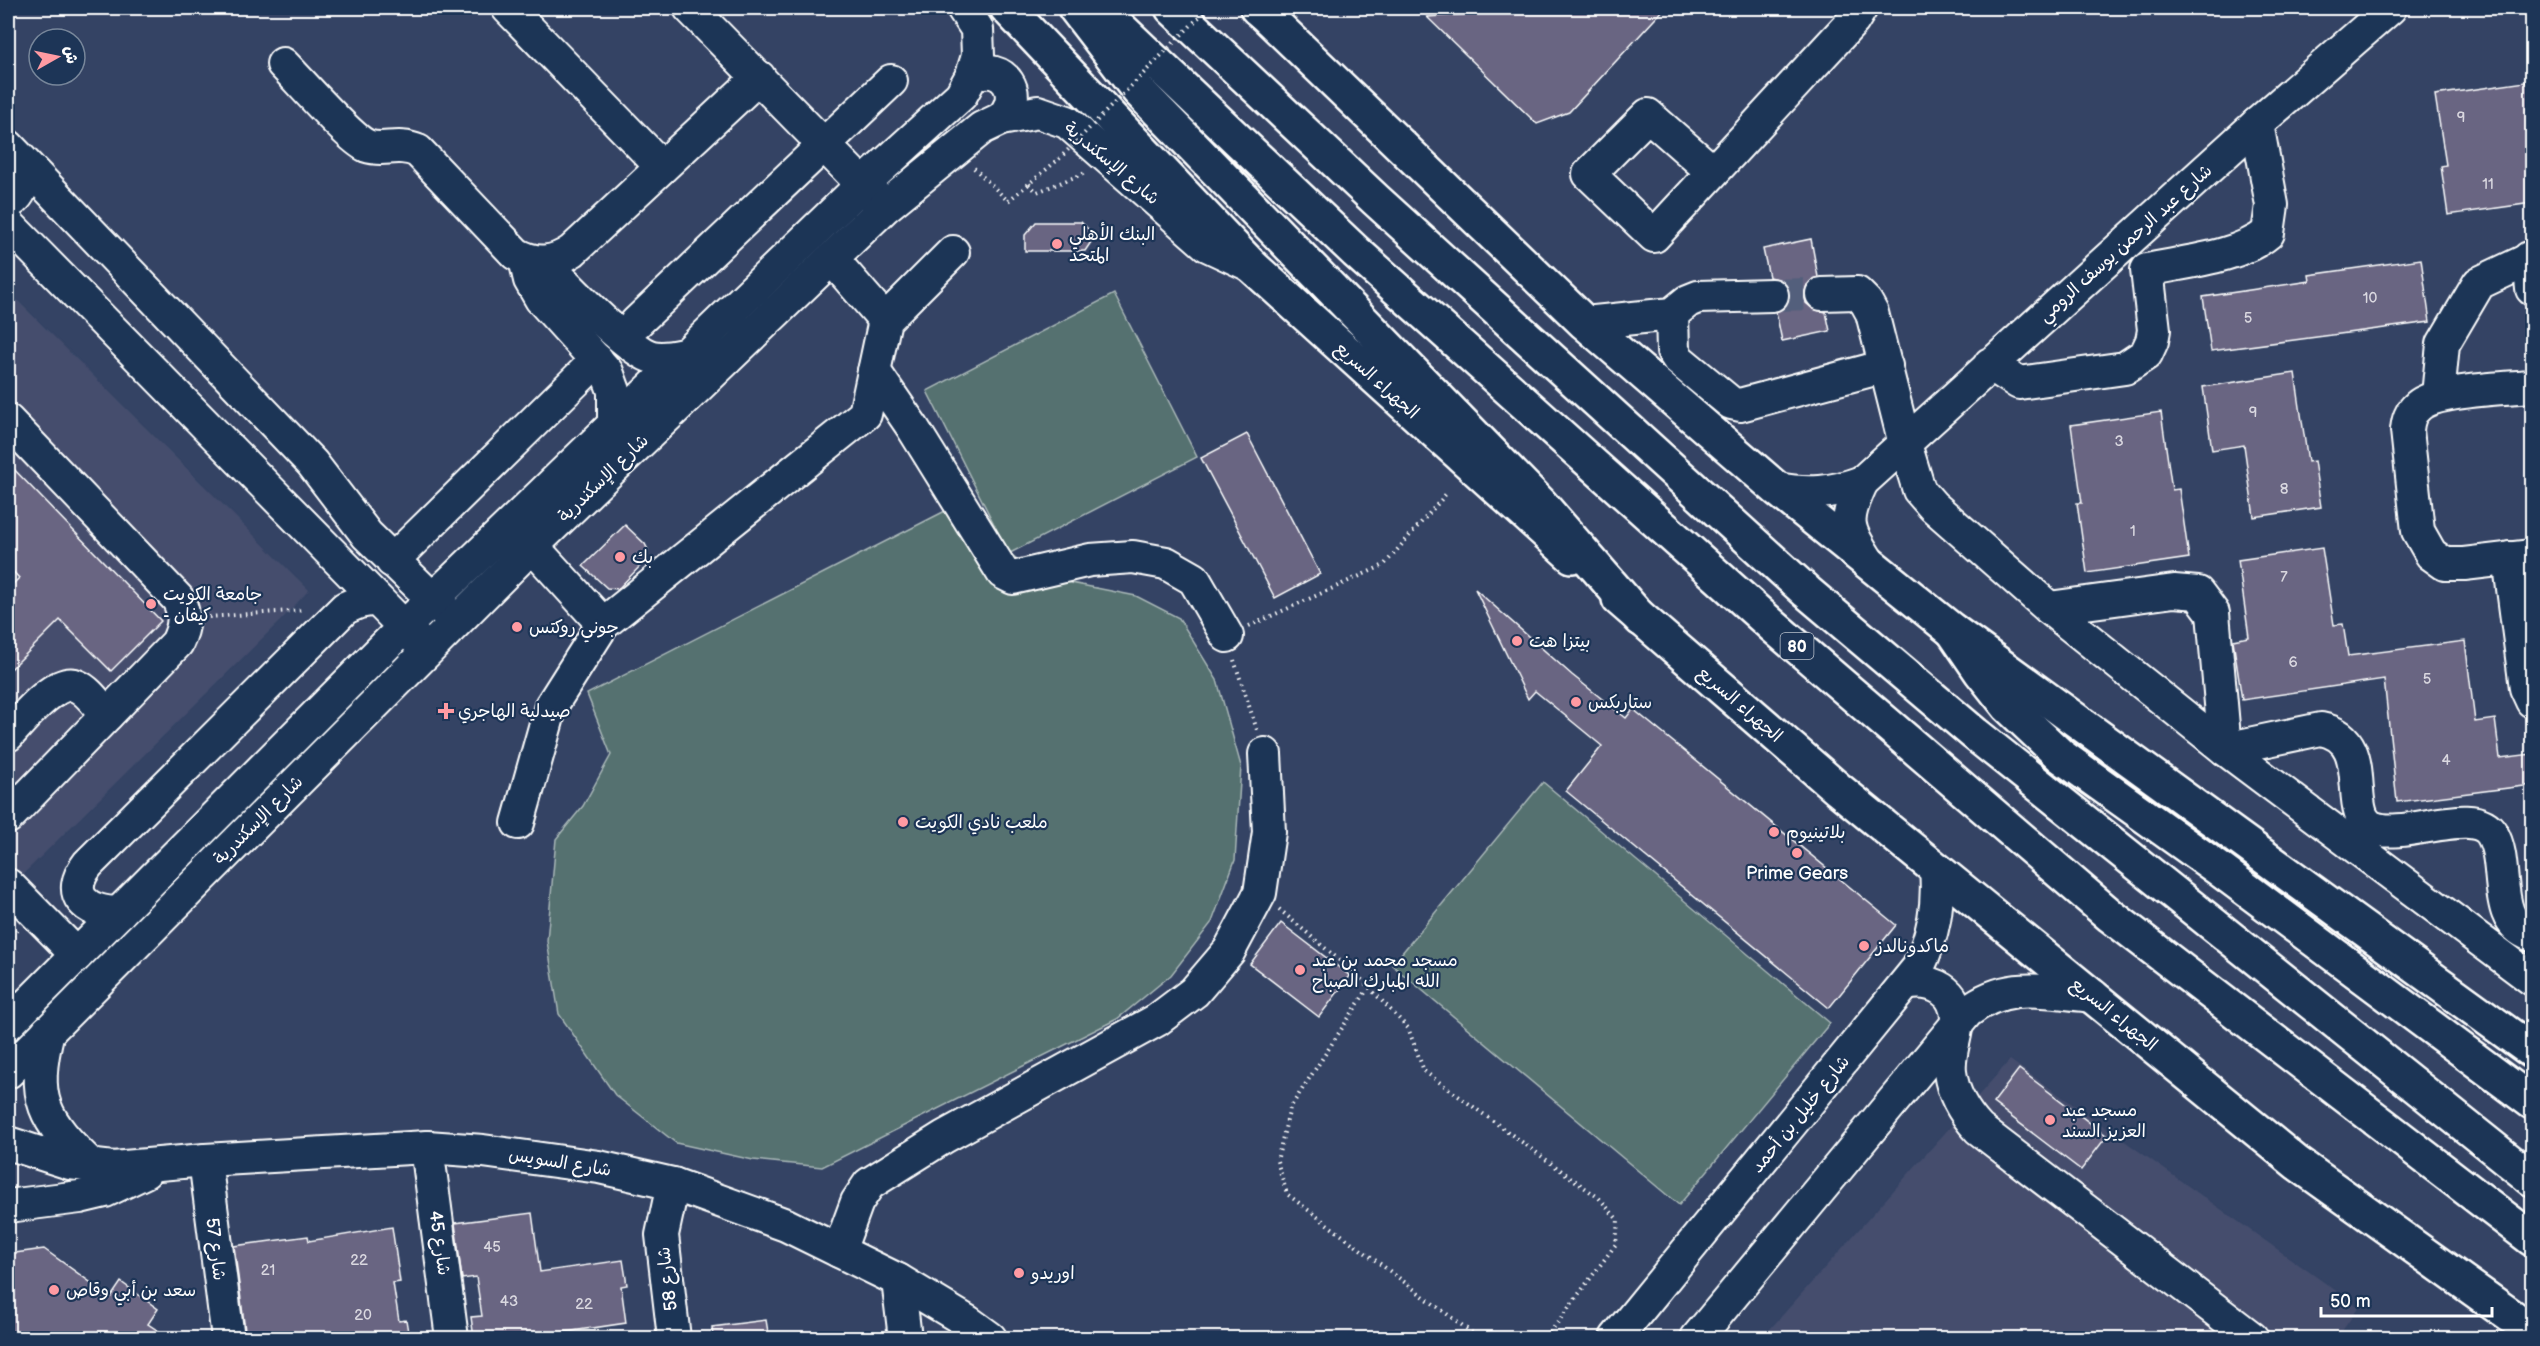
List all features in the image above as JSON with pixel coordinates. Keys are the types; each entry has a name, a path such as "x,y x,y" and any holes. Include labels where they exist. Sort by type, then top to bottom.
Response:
{"main road":[{"name":"الجهراء السريع","path":"1008,8 1252,266 1641,619 1838,789 2297,1163 2532,1331"},
{"path":"1075,8 1138,90 1540,503 1641,619"},
{"name":"80","path":"1099,8 1356,252 1808,656 2111,916 2532,1239"},
{"name":"80","path":"1172,8 1376,200 1807,592 1975,734 2532,1179"},
{"path":"1259,9 1585,322 1777,489 1873,568 1953,631 2532,1051"},
{"path":"1953,631 1981,672 2008,705 2061,756 2219,869 2526,1097"}],"street":[{"path":"508,8 662,167"},
{"path":"690,8 885,207"},
{"name":"شارع الإسكندرية","path":"8,1072 427,650 445,610 614,426 862,185 960,95 972,75 978,56 977,29 963,8"},
{"path":"1713,172 1852,21 1861,8"},
{"name":"شارع عبد الرحمن يوسف الرومي","path":"1777,489 1798,493 1820,493 1862,482 1990,364 2390,8"},
{"path":"283,64 359,142 377,148 398,145 418,152 509,248 535,261 640,351 660,358 689,354"},
{"path":"972,75 979,72 994,72 1007,82 1012,98 1007,113 1001,119"},
{"path":"535,261 564,257 572,251 759,77"},
{"path":"636,323 891,81"},
{"name":"شارع الإسكندرية","path":"8,1024 21,994 77,955 404,627 445,610 532,546 833,260 885,207 982,128 1001,119 1038,112 1067,122 1207,245 1252,266"},
{"path":"2147,270 2240,249 2258,241 2268,233 2272,205 2258,124"},
{"path":"8,203 20,193 24,182 24,171 14,153"},
{"path":"14,153 312,462 367,535 445,610"},
{"path":"8,224 427,650"},
{"path":"1990,364 2019,383 2125,368 2146,354 2154,330 2147,270 2125,243"},
{"path":"518,823 551,706 603,624 865,414 885,320 953,252"},
{"path":"833,260 885,320"},
{"path":"535,261 531,280 541,299 607,372 615,391 614,426"},
{"path":"2438,396 2443,344 2479,283 2531,268"},
{"path":"1822,294 1857,293 1872,313 1919,490 1933,507 2049,608 2225,749 2532,979"},
{"path":"1585,322 1672,314 1688,301 1698,297 1772,295"},
{"path":"1672,314 1673,351 1679,360 1731,403 1740,405 1886,366"},
{"path":"392,561 597,360"},
{"path":"874,371 913,428 1003,573 1013,578 1090,560 1133,556 1166,563 1194,579 1227,636"},
{"path":"2532,386 2438,396 2419,404 2409,415 2407,430 2418,531 2431,554 2445,564 2521,557 2526,688 2532,701"},
{"path":"8,421 178,599 185,619 177,643 8,817"},
{"path":"284,505 294,505 304,501 312,493 316,483 316,472 312,462"},
{"name":"شارع عبد الرحمن يوسف الرومي","path":"1862,482 1849,515 1850,533 1873,568"},
{"path":"532,546 603,624"},
{"path":"2049,608 2174,591 2198,593 2213,614 2225,749"},
{"path":"119,913 101,913 88,908 80,896 78,884 81,873 345,608 359,602 376,599"},
{"path":"8,735 51,692 66,684 74,684 82,689 107,715"},
{"path":"2225,749 2321,729 2334,731 2349,746 2364,822 2373,828 2400,831 2471,820 2484,824 2492,832 2497,844 2502,891 2507,908 2513,922 2523,932 2532,935"},
{"path":"839,1251 857,1202 869,1184 944,1137 1157,1020 1194,992 1229,951 1260,893 1269,832 1265,754"},
{"name":"شارع خليل بن أحمد","path":"1616,1338 1918,968 1934,930 1937,910 1936,869"},
{"path":"8,885 77,955"},
{"path":"1906,984 1919,981 1931,983 1942,988 1951,998 1956,1010 1957,1022 1950,1057 1950,1072 1956,1096 1968,1117 1979,1129 2252,1338"},
{"path":"1698,1338 1957,1022 1980,1002 1995,994 2012,991 2093,996"},
{"path":"48,1031 40,1061 39,1085 43,1104 50,1120 69,1144 92,1166"},
{"name":"شارع السويس","path":"8,1143 70,1163 113,1168 158,1166 205,1160 427,1147 483,1151 599,1167 673,1184 786,1225 898,1280 968,1322 990,1338"},
{"name":"شارع 45","path":"427,1147 452,1338"},
{"name":"شارع 57","path":"205,1160 228,1338"},
{"path":"8,1206 80,1197 105,1191 158,1166"},
{"name":"شارع 58","path":"673,1184 662,1235 674,1338"},
{"path":"898,1280 904,1338"}],"path":[{"path":"956,149 1008,201 1059,159 1208,8"},
{"path":"1029,184 1037,192 1113,162"},
{"path":"1265,754 1227,636 1384,565 1446,494"},
{"path":"185,619 345,608"},
{"path":"1260,893 1359,977 1408,1028 1424,1071 1599,1198 1618,1220 1616,1244 1546,1338"},
{"path":"1365,993 1290,1108 1276,1161 1287,1194 1479,1338"}],"shaded area":[{"name":"جامعة الكويت - كيفان","path":"8,291 309,590 8,889"},
{"path":"2010,1060 2359,1307 2337,1338 1762,1338"}],"green space":[{"name":"ملعب نادي الكويت","path":"1114,294 1197,457 1010,553 1036,576 1136,596 1179,618 1217,680 1241,766 1235,860 1212,922 1171,975 1117,1019 822,1167 753,1160 676,1143 615,1095 559,1014 547,941 556,839 583,806 611,755 587,694 953,507 1008,552 927,391"},
{"path":"1543,782 1830,1023 1679,1205 1392,965"}],"building":[{"path":"1504,8 1665,8 1569,112 1537,124 1427,17 1504,12"},
{"path":"2532,81 2532,128 2528,128 2532,160 2532,203 2448,215 2441,166 2446,165 2435,95"},
{"name":"البنك الأهلي المتحد","path":"1036,222 1081,222 1095,236 1085,251 1025,251 1025,235"},
{"path":"1811,239 1818,277 1807,285 1804,295 1806,303 1813,309 1826,312 1830,331 1782,341 1776,312 1787,304 1790,294 1787,285 1781,280 1769,277 1763,249"},
{"path":"2421,259 2430,322 2211,351 2203,297 2310,281 2309,275"},
{"path":"2295,373 2308,462 2314,461 2321,507 2254,517 2244,445 2212,450 2203,387"},
{"path":"2161,412 2172,490 2179,489 2189,558 2087,573 2077,503 2082,503 2071,425"},
{"path":"1247,434 1320,574 1275,598 1201,458"},
{"path":"8,463 161,621 111,671 60,620 8,672 8,589 19,578 8,566"},
{"name":"بك","path":"625,525 645,544 648,550 647,559 618,589 607,588 583,566"},
{"path":"2322,548 2334,625 2343,624 2348,656 2465,641 2475,722 2495,719 2500,758 2532,754 2532,785 2397,802 2384,679 2242,700 2233,640 2249,637 2238,560"},
{"path":"1475,589 1572,675 1626,718 1633,709 1896,925 1829,1008 1566,791 1602,746 1535,691 1528,699"},
{"name":"مسجد محمد بن عبد الله المبارك الصباح","path":"1281,923 1350,976 1319,1017 1250,964"},
{"name":"مسجد عبد العزيز السند","path":"2019,1069 2107,1136 2081,1170 1993,1103"},
{"path":"532,1213 540,1272 623,1260 627,1285 621,1286 626,1323 525,1338 474,1338 471,1317 482,1316 476,1277 462,1279 455,1223"},
{"path":"392,1227 400,1282 393,1283 399,1321 406,1320 409,1338 246,1338 234,1246 308,1236 309,1241"},
{"name":"سعد بن أبي وقاص","path":"44,1249 111,1297 121,1282 158,1309 148,1324 169,1338 8,1338 8,1254"},
{"path":"766,1320 769,1338 713,1338 712,1327"}],"tunnel":[{"path":"1772,295 1822,294"}],"place":[{"name":"البنك الأهلي المتحد","path":"1057,244"},
{"name":"بك","path":"620,557"},
{"name":"جامعة الكويت - كيفان","path":"151,604"},
{"name":"جوني روكتس","path":"517,627"},
{"name":"بيتزا هت","path":"1517,641"},
{"name":"ستاربكس","path":"1576,702"},
{"name":"صيدلية الهاجري","path":"446,711"},
{"name":"ملعب نادي الكويت","path":"903,822"},
{"name":"بلاتينيوم","path":"1774,832"},
{"name":"Prime Gears","path":"1797,853"},
{"name":"ماكدونالدز","path":"1864,946"},
{"name":"مسجد محمد بن عبد الله المبارك الصباح","path":"1300,970"},
{"name":"مسجد عبد العزيز السند","path":"2050,1120"},
{"name":"اوريدو","path":"1019,1273"},
{"name":"سعد بن أبي وقاص","path":"54,1290"}]}
